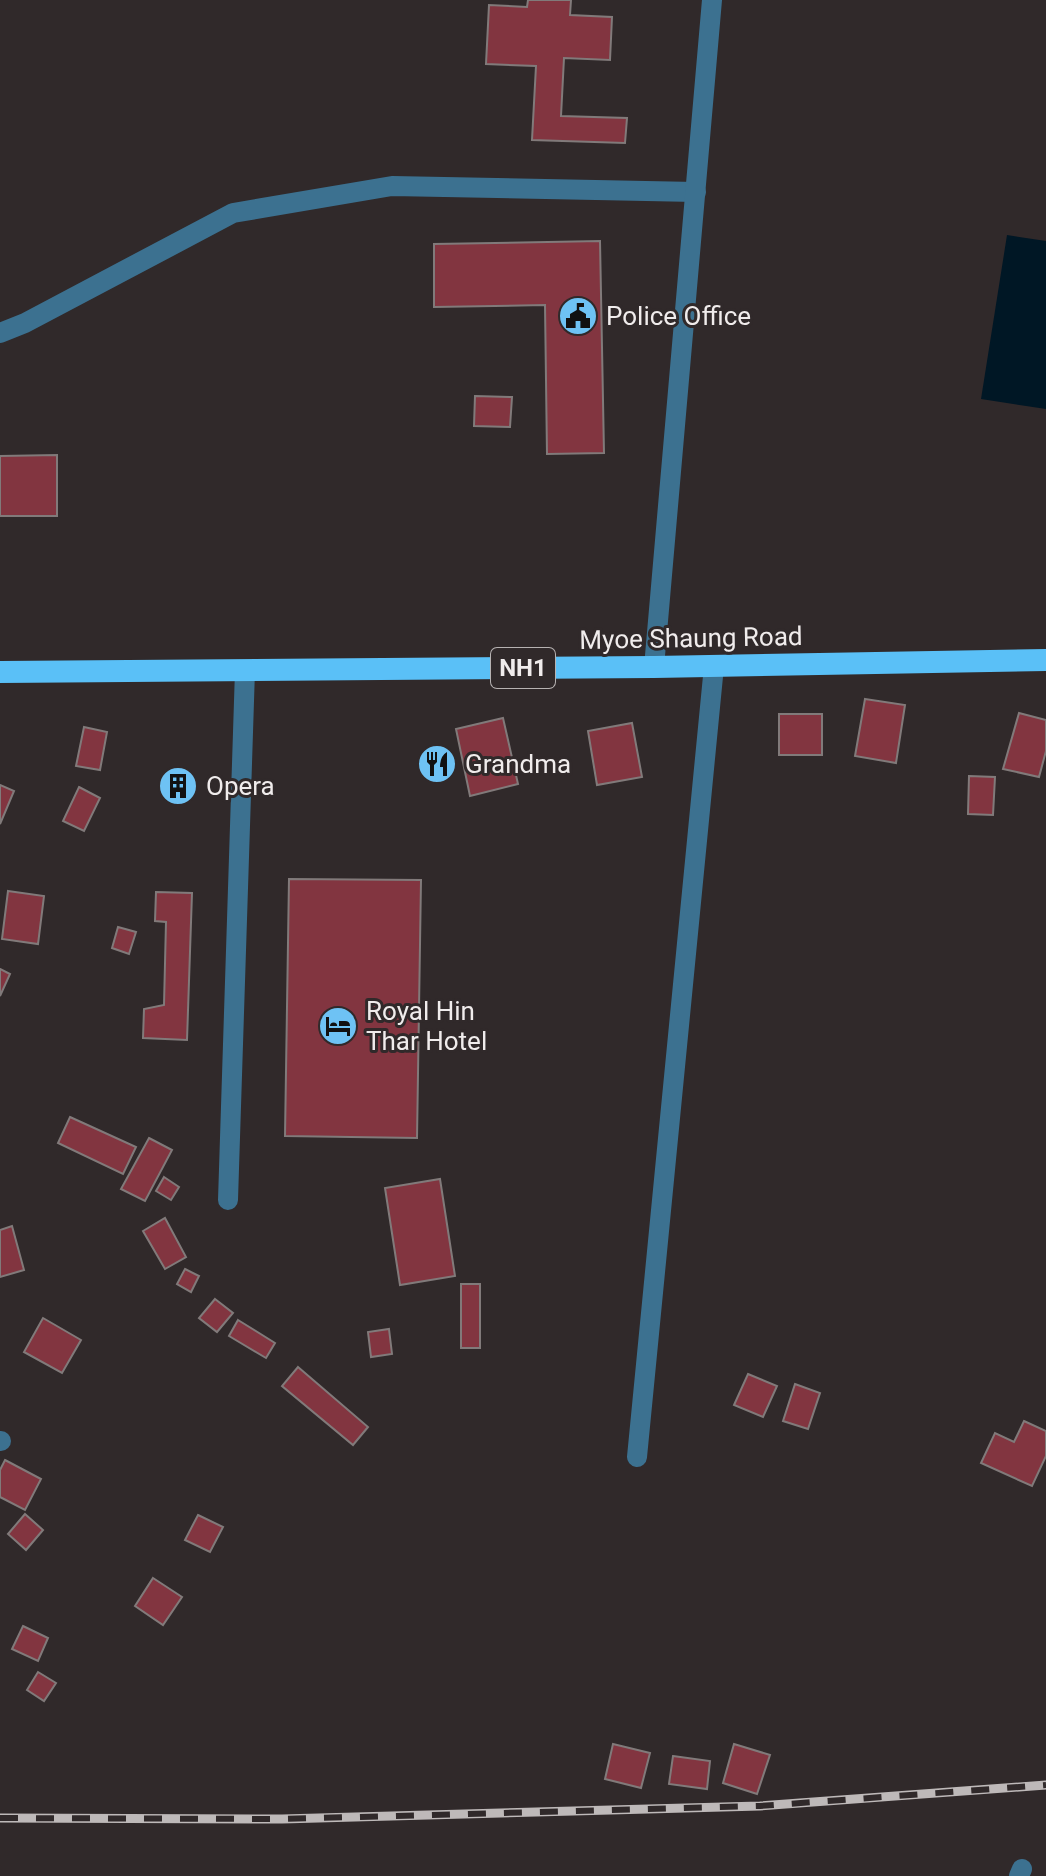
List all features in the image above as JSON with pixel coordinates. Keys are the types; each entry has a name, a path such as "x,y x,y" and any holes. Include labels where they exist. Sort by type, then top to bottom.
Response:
{"highway":[{"name":"Myoe Shaung Road","path":"0,672 654,667 1046,660"}],"street":[{"path":"654,667 712,0"},
{"path":"0,333 25,323 233,213 392,186 696,192"},
{"path":"637,1457 714,666"},
{"path":"228,1200 245,670"}],"water":[{"path":"1007,235 1046,241 1046,409 981,399"}],"building":[{"path":"528,0 571,0 570,15 612,17 610,60 564,58 561,116 627,118 625,143 532,140 536,66 486,64 489,5 527,7"},
{"path":"600,241 604,453 547,454 545,305 434,307 434,244"},
{"path":"475,396 512,397 510,427 474,426"},
{"path":"57,455 57,516 0,516 0,456"},
{"path":"865,699 905,705 896,763 855,756"},
{"path":"1019,713 1046,720 1046,751 1039,777 1003,769"},
{"path":"779,714 822,714 822,755 779,755"},
{"path":"503,718 518,784 470,796 456,729"},
{"path":"632,723 642,777 597,785 588,731"},
{"path":"84,727 107,732 100,770 76,766"},
{"name":"Opera","path":"164,775 194,779 191,797 162,793"},
{"path":"969,776 995,777 993,815 968,814"},
{"path":"0,785 14,791 0,824"},
{"path":"79,787 100,798 84,831 63,821"},
{"path":"289,879 421,880 417,1138 285,1136"},
{"path":"8,891 44,896 38,944 2,939"},
{"path":"156,892 192,893 187,1040 143,1038 144,1009 164,1005 166,922 155,921"},
{"path":"118,927 136,932 129,954 112,948"},
{"path":"0,969 10,974 0,996"},
{"path":"70,1117 136,1147 123,1174 58,1143"},
{"path":"149,1138 172,1150 145,1201 121,1189"},
{"path":"164,1177 179,1187 171,1200 156,1191"},
{"path":"440,1179 455,1276 400,1285 385,1188"},
{"path":"165,1218 186,1257 165,1269 143,1231"},
{"path":"12,1226 24,1270 0,1277 0,1230"},
{"path":"185,1269 199,1276 191,1292 177,1284"},
{"path":"461,1284 480,1284 480,1348 461,1348"},
{"path":"215,1299 233,1313 217,1332 199,1318"},
{"path":"43,1318 81,1340 62,1373 24,1352"},
{"path":"238,1320 275,1343 266,1358 229,1336"},
{"path":"389,1329 392,1354 371,1357 368,1332"},
{"path":"298,1367 368,1427 353,1445 282,1386"},
{"path":"748,1374 777,1386 763,1417 734,1405"},
{"path":"795,1384 820,1393 808,1429 783,1421"},
{"path":"1024,1421 1046,1431 1046,1456 1032,1486 981,1463 995,1433 1014,1442"},
{"path":"5,1460 41,1479 25,1510 0,1497 0,1470"},
{"path":"25,1514 43,1530 26,1550 8,1534"},
{"path":"198,1515 223,1527 210,1552 185,1540"},
{"path":"153,1578 182,1597 163,1625 135,1606"},
{"path":"23,1626 48,1638 38,1661 12,1649"},
{"path":"38,1672 56,1683 44,1701 27,1690"},
{"path":"613,1744 650,1753 641,1788 605,1779"},
{"path":"734,1744 770,1755 757,1794 723,1783"},
{"path":"673,1756 710,1761 707,1789 669,1784"}],"railway":[{"path":"0,1818 282,1819 760,1806 1046,1785"}],"place":[{"name":"Police Office","path":"578,316"},
{"name":"Grandma","path":"437,764"},
{"name":"Opera","path":"178,786"},
{"name":"Royal Hin Thar Hotel","path":"338,1026"}]}
